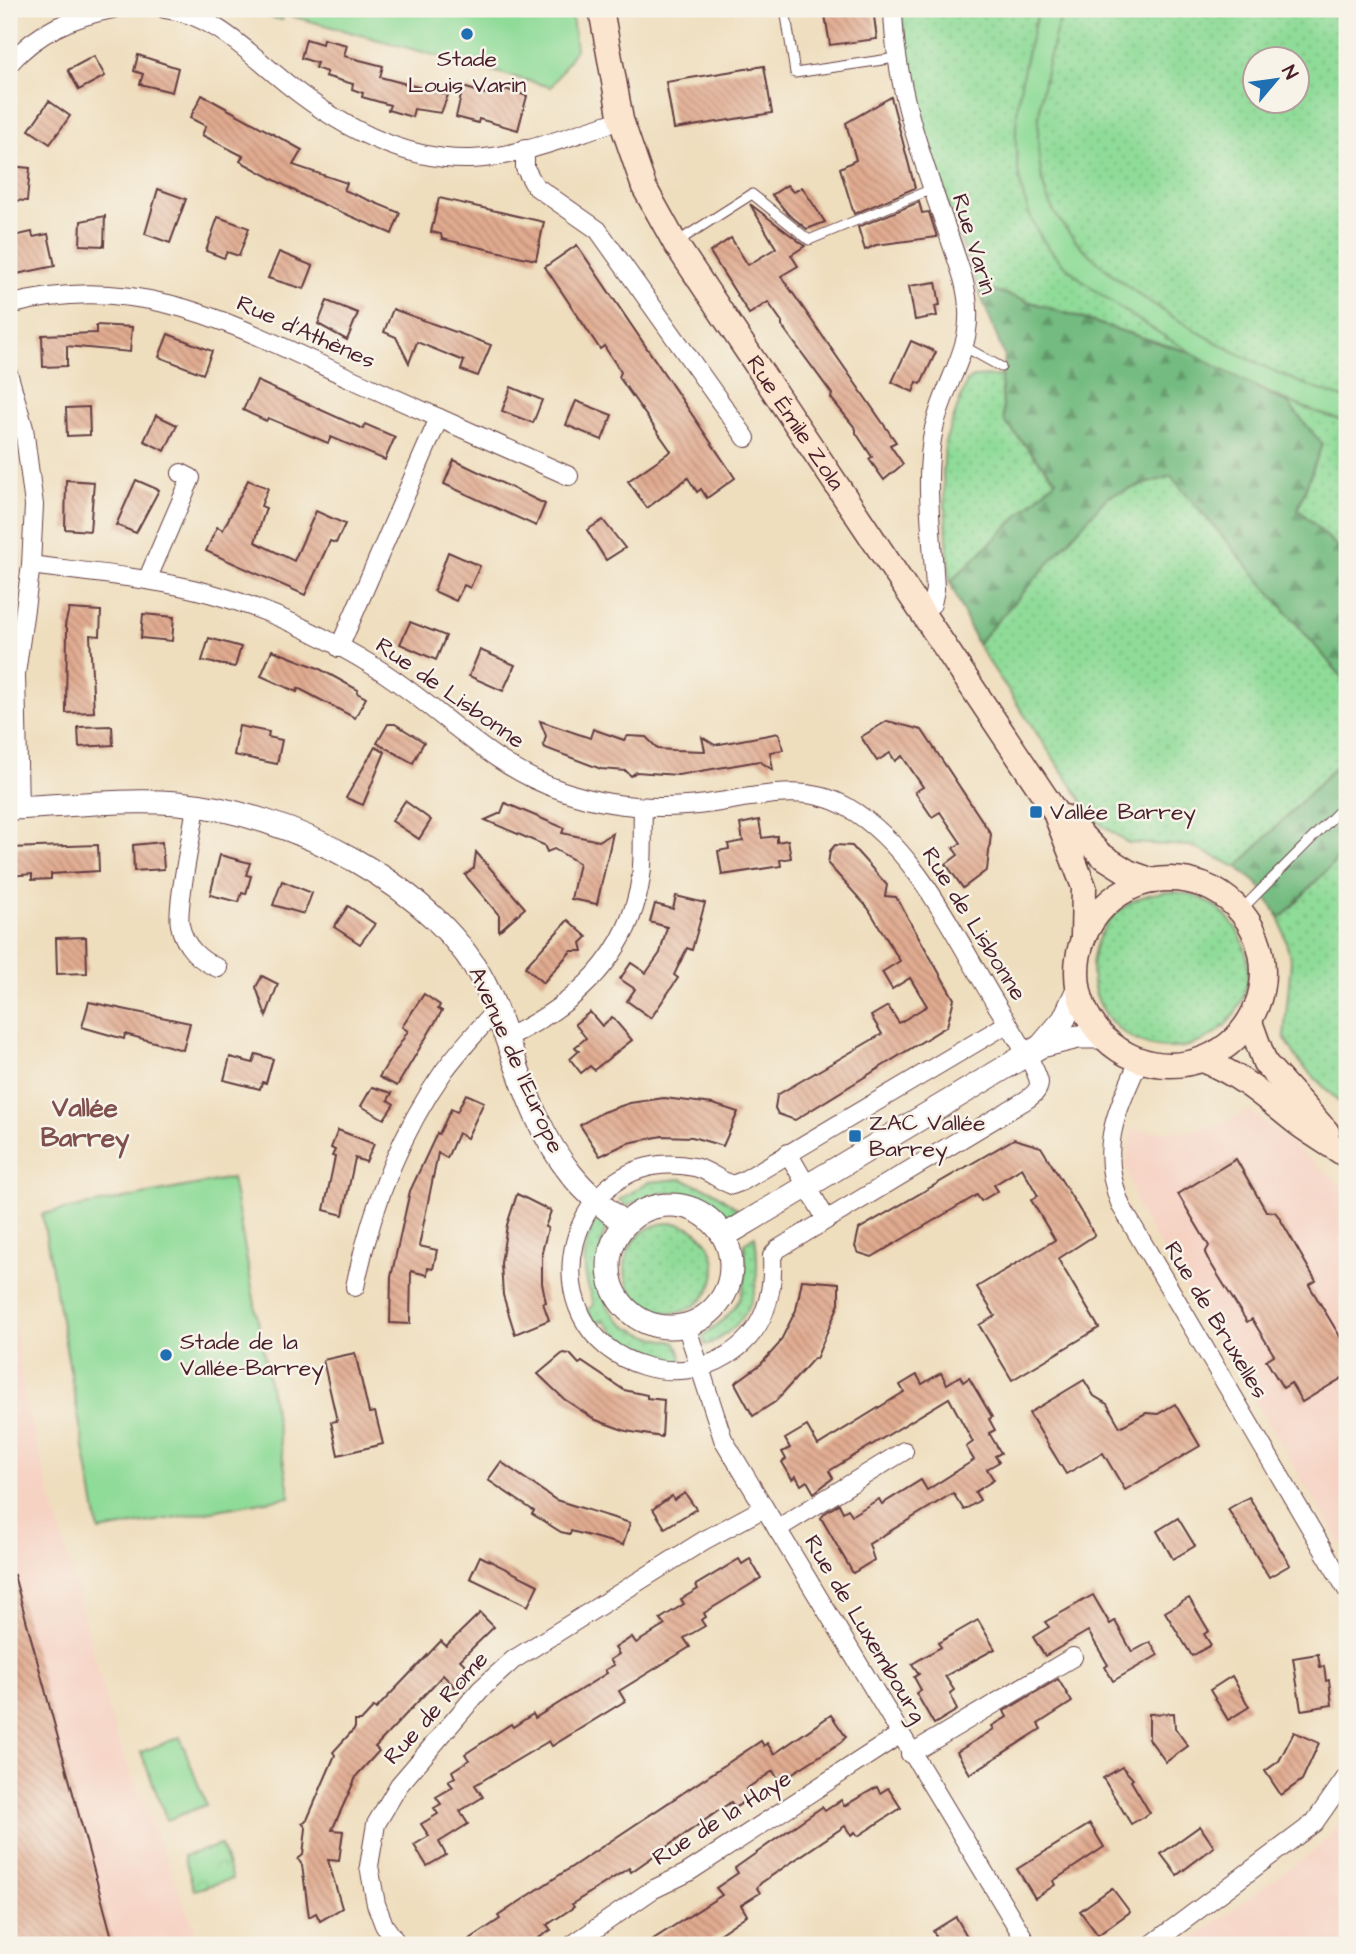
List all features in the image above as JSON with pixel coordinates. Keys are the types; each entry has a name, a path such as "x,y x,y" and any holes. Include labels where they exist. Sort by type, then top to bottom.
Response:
{"main road":[{"name":"Rue Émile Zola","path":"601,9 621,120 644,187 675,243 1054,810 1084,887 1083,937"},
{"name":"Rue Émile Zola","path":"1054,810 1101,855 1128,872 1153,881"},
{"path":"1185,880 1224,896 1240,911 1260,947 1263,967 1262,988 1250,1022 1234,1040 1203,1060 1160,1066 1139,1061 1119,1051 1101,1037 1087,1013 1078,989 1078,954 1083,937 1105,904 1122,891 1153,881 1185,880"},
{"path":"1250,1022 1265,1062 1347,1156"},
{"path":"1203,1060 1228,1071 1264,1093 1298,1124 1347,1156"}],"street":[{"path":"9,64 36,38 81,12 113,9"},
{"path":"166,9 197,17 243,47 295,91 372,138 425,157 473,159 525,149 621,120"},
{"name":"Rue Varin","path":"893,9 900,84 967,293 969,328 965,347 935,427 929,491 935,590 932,604 922,612"},
{"path":"525,149 525,168 535,186 598,230 746,438"},
{"name":"Rue d'Athènes","path":"9,305 61,293 126,295 179,305 237,327 569,476"},
{"path":"9,376 30,460 34,505 31,565 16,674 14,808"},
{"name":"Rue de Lisbonne","path":"339,648 439,418"},
{"path":"147,580 191,478 181,473"},
{"name":"Rue de Lisbonne","path":"31,565 147,580 242,603 281,618 397,681 471,741 531,778 564,792 643,807 730,802 780,793 827,798 864,817 902,853 1007,1024 1033,1051 1039,1082 1034,1095 826,1219 772,1256 771,1298 754,1332 726,1357 699,1367"},
{"name":"Avenue de l'Europe","path":"14,808 154,802 196,806 309,838 370,870 443,925 476,968 496,1009 552,1147 571,1175 625,1224"},
{"path":"196,806 179,924 186,943 203,962 218,968"},
{"path":"506,1038 544,1019 573,999 598,973 618,945 638,895 643,856 643,807"},
{"path":"1033,1051 1064,1019 1078,989"},
{"path":"355,1287 373,1216 403,1140 445,1069 496,1009"},
{"path":"699,1367 671,1371 634,1363 602,1343 590,1329 573,1294 570,1256 581,1220 596,1200 620,1179 656,1167 693,1167 712,1173 732,1185 1007,1024"},
{"path":"724,1236 1033,1051 1078,1037 1101,1037"},
{"name":"Rue de Bruxelles","path":"1139,1061 1118,1107 1108,1152 1112,1178 1121,1206 1347,1590"},
{"path":"788,1153 826,1219"},
{"path":"677,1205 709,1218 724,1236 732,1263 727,1290 711,1312 686,1325 671,1328 640,1320 618,1298 611,1284 610,1252 625,1224 643,1210 677,1205"},
{"name":"Rue de Luxembourg","path":"686,1325 723,1439 910,1754 1028,1945"},
{"path":"777,1529 904,1451"},
{"name":"Rue de Rome","path":"397,1945 384,1925 376,1904 369,1866 376,1824 399,1785 480,1690 513,1660 703,1541 764,1508"},
{"path":"910,1754 1073,1657"},
{"name":"Rue de la Haye","path":"572,1945 652,1890 687,1873 899,1735"},
{"path":"1153,1945 1314,1823 1347,1776"}],"lane":[{"path":"785,9 795,73 897,58"},
{"path":"675,243 752,194 809,240 932,189"},
{"path":"965,347 1001,367"},
{"path":"1240,911 1347,803"}],"shaded area":[{"path":"1250,1110 1347,1190 1347,1554 1138,1210 1126,1166 1132,1130 1183,1132 1219,1124"},
{"path":"9,1287 26,1404 116,1736 201,1945 9,1945"},
{"path":"1347,1813 1347,1945 1184,1945 1320,1846"}],"green space":[{"name":"Stade Louis Varin","path":"240,9 571,9 576,49 551,87 284,14 282,20"},
{"path":"901,9 1347,9 1347,556 1298,509 1322,444 1194,354 977,285 930,149 912,80"},
{"path":"1039,9 1063,9 1050,53 1038,122 1040,168 1045,191 1061,223 1091,255 1130,287 1175,318 1269,369 1347,399 1347,422 1278,397 1190,352 1097,292 1049,248 1026,206 1016,150 1019,93"},
{"path":"977,285 1194,354 1289,404 1322,444 1298,509 1347,556 1347,683 1171,476 1108,496 977,644 950,582 1056,480 1004,421 1001,378 1005,358"},
{"path":"974,377 1001,378 1004,421 1056,480 950,582 943,476 945,442 967,381"},
{"path":"1171,476 1347,683 1347,755 1237,867 1191,846 1128,843 1095,820 977,644 1108,496"},
{"path":"1347,755 1347,849 1280,919 1258,884 1237,867"},
{"path":"1347,849 1347,1110 1300,1063 1284,1037 1291,961 1280,919"},
{"path":"1170,892 1200,898 1225,915 1242,940 1248,970 1242,1000 1225,1025 1200,1042 1170,1048 1140,1042 1115,1025 1098,1000 1092,970 1098,940 1115,915 1140,898"},
{"name":"Stade de la Vallée-Barrey","path":"232,1178 290,1497 99,1531 42,1214"},
{"path":"681,1179 711,1190 739,1210 727,1217 701,1200 679,1193 656,1195 627,1206 619,1200 649,1182"},
{"path":"599,1214 607,1222 599,1268 606,1303 616,1317 631,1328 676,1342 683,1361 672,1362 667,1356 631,1346 603,1320 596,1324 587,1310 594,1305 585,1266 586,1248 592,1228 588,1225"},
{"path":"670,1223 687,1226 702,1236 712,1251 715,1268 712,1285 702,1300 687,1310 670,1313 653,1310 638,1300 628,1285 625,1268 628,1251 638,1236 653,1226"},
{"path":"755,1236 757,1278 751,1303 736,1325 717,1340 705,1345 703,1336 727,1316 740,1297 745,1274 744,1243"},
{"path":"180,1737 206,1805 167,1820 141,1752"},
{"path":"221,1845 232,1879 194,1890 184,1856"}],"building":[{"path":"824,9 873,9 877,39 830,45"},
{"path":"306,39 322,44 323,39 347,45 344,56 383,66 380,77 448,95 441,113 414,109 412,117 388,110 390,105 362,97 363,93 352,89 353,84 325,76 327,72 315,68 317,63 301,58"},
{"path":"138,55 178,68 172,92 140,84 143,74 134,71"},
{"path":"94,56 105,76 79,90 68,70"},
{"path":"764,66 772,113 674,129 666,82"},
{"path":"463,87 486,94 488,90 503,95 505,89 527,96 518,130 479,119 478,123 456,117"},
{"path":"202,95 302,150 293,165 347,183 344,190 400,213 392,234 306,197 240,161 243,156 202,135 206,126 190,118"},
{"path":"891,97 915,188 854,214 840,168 856,160 846,123"},
{"path":"49,101 70,116 50,144 29,130"},
{"path":"9,166 30,168 27,201 9,200"},
{"path":"787,185 793,192 802,187 825,222 807,229 788,214 772,195"},
{"path":"158,189 186,199 170,243 145,234"},
{"path":"439,198 544,222 536,260 442,239 441,234 431,232"},
{"path":"919,202 922,213 929,212 937,237 876,245 865,250 858,227"},
{"path":"750,204 805,246 791,255 798,266 781,276 896,442 890,445 903,464 884,480 869,459 872,457 856,429 831,398 832,394 782,326 768,302 749,314 710,252 731,238 748,265 776,248"},
{"path":"105,216 104,246 80,245 81,221"},
{"path":"218,217 249,228 239,256 227,252 224,258 206,251"},
{"path":"32,232 33,237 48,234 55,266 12,275 9,237"},
{"path":"577,245 735,478 707,498 701,489 697,492 688,478 647,508 628,481 671,451 619,377 621,372 604,346 600,349 545,267"},
{"path":"279,252 313,266 304,289 268,278"},
{"path":"936,282 940,305 935,306 937,316 915,320 909,286"},
{"path":"327,301 358,313 347,340 318,324"},
{"path":"393,309 491,345 478,376 461,370 464,361 417,342 409,363 396,337 384,332"},
{"path":"96,325 132,327 130,352 67,346 67,366 43,367 42,335 96,333"},
{"path":"168,334 212,351 203,374 159,357"},
{"path":"911,341 936,352 921,384 917,382 913,392 892,382"},
{"path":"257,381 363,429 365,424 395,437 385,460 331,437 328,443 243,410"},
{"path":"511,387 542,400 533,423 502,411"},
{"path":"576,401 612,415 602,440 566,425"},
{"path":"89,407 90,435 67,436 66,408"},
{"path":"156,415 177,425 165,451 144,441"},
{"path":"454,460 545,504 536,526 444,484"},
{"path":"66,480 94,482 90,531 65,529"},
{"path":"136,480 159,490 136,533 116,525"},
{"path":"248,480 268,488 261,506 266,508 255,542 294,561 316,511 345,524 336,543 330,541 305,595 206,551 217,527 223,530"},
{"path":"603,520 625,548 606,560 587,530"},
{"path":"448,552 480,566 470,588 464,585 456,601 434,591"},
{"path":"69,609 101,611 100,636 90,635 94,712 66,713 65,625"},
{"path":"143,614 174,617 172,641 141,638"},
{"path":"410,622 446,636 436,660 400,644"},
{"path":"209,638 241,647 235,667 202,661"},
{"path":"272,650 318,668 358,690 357,693 366,698 355,718 298,688 297,692 261,676"},
{"path":"480,650 515,665 503,691 469,676"},
{"path":"540,721 590,738 593,729 624,740 628,736 646,737 658,749 673,750 705,751 702,737 715,745 779,733 783,750 770,752 773,770 759,761 678,775 636,772 631,776 626,771 601,769 543,747 546,736"},
{"path":"887,721 922,730 991,834 987,870 963,888 946,864 958,855 953,848 961,843 940,812 932,817 915,792 923,787 902,756 895,761 890,753 877,761 861,737"},
{"path":"388,724 395,724 424,742 413,763 377,743"},
{"path":"112,726 113,745 79,747 78,727"},
{"path":"239,726 269,732 268,737 282,740 277,764 234,755"},
{"path":"375,747 385,752 363,805 346,798"},
{"path":"405,801 431,820 419,839 392,821"},
{"path":"505,803 564,828 562,833 599,841 613,833 597,904 571,899 579,863 554,849 547,852 544,845 485,820 501,813"},
{"path":"759,820 762,838 777,836 777,842 788,840 791,858 780,860 781,866 722,875 718,851 729,849 728,844 743,841 740,824"},
{"path":"162,842 164,869 134,871 133,845"},
{"path":"98,845 99,871 51,874 51,879 32,880 32,874 9,876 9,848"},
{"path":"835,845 852,846 887,885 885,896 896,897 954,999 947,1026 795,1120 778,1114 775,1108 777,1095 882,1034 871,1016 888,1006 899,1023 927,1006 910,978 892,989 882,972 900,961 868,908 828,864 830,851"},
{"path":"476,852 525,908 499,931 499,915 465,875 474,868"},
{"path":"220,855 250,863 246,875 251,876 246,894 242,893 239,902 210,895"},
{"path":"282,881 312,893 304,914 273,905"},
{"path":"676,896 705,903 692,950 687,948 674,975 678,978 651,1018 627,1001 635,989 620,979 631,963 646,973 660,953 667,927 650,922 655,904 673,909"},
{"path":"348,906 375,924 360,944 334,927"},
{"path":"568,920 587,937 581,943 583,951 571,951 543,983 525,967"},
{"path":"86,937 87,973 57,974 56,938"},
{"path":"262,976 278,984 266,1016 256,987"},
{"path":"424,994 440,1005 438,1009 442,1011 397,1086 379,1077 408,1031 402,1027"},
{"path":"89,1002 190,1023 183,1050 125,1034 124,1039 82,1027"},
{"path":"590,1012 602,1026 612,1017 632,1040 594,1070 590,1066 581,1073 570,1059 579,1051 575,1047 586,1038 575,1024"},
{"path":"256,1054 273,1059 266,1083 262,1082 260,1089 224,1080 230,1057 253,1063"},
{"path":"372,1087 392,1093 388,1100 394,1104 384,1119 361,1106"},
{"path":"466,1094 484,1102 467,1138 458,1133 447,1158 438,1153 419,1246 437,1250 433,1269 428,1268 427,1275 411,1271 410,1324 390,1323 391,1277 410,1191 437,1133 439,1134 451,1109 457,1112"},
{"path":"664,1098 713,1104 738,1112 723,1146 692,1137 662,1136 628,1143 600,1156 580,1125 603,1112 630,1103"},
{"path":"338,1130 374,1144 366,1162 355,1158 343,1215 324,1210 335,1157 332,1156 335,1150 331,1148"},
{"path":"1014,1139 1041,1147 1095,1235 1058,1259 1099,1328 1012,1380 979,1325 995,1316 977,1287 1055,1240 1031,1200 1038,1196 1022,1168 994,1185 998,1191 981,1201 977,1195 872,1257 859,1253 855,1247 859,1229"},
{"path":"1236,1159 1266,1211 1275,1212 1279,1217 1316,1281 1309,1285 1341,1338 1347,1334 1347,1375 1302,1402 1291,1383 1283,1388 1266,1360 1274,1355 1252,1319 1247,1322 1208,1259 1205,1253 1209,1246 1178,1194"},
{"path":"517,1194 551,1211 545,1227 548,1228 542,1252 542,1283 546,1302 543,1303 549,1320 515,1334 503,1295 501,1263 507,1225"},
{"path":"802,1280 839,1283 839,1304 816,1359 814,1358 775,1402 753,1416 735,1383 761,1364 779,1344 796,1310"},
{"path":"355,1353 369,1413 375,1412 383,1444 338,1455 331,1422 337,1421 323,1360"},
{"path":"563,1353 570,1354 579,1364 582,1362 624,1390 647,1395 647,1398 664,1400 662,1437 626,1431 596,1420 564,1399 538,1374"},
{"path":"941,1373 947,1384 960,1376 963,1382 969,1378 992,1417 989,1419 995,1430 989,1433 1001,1453 995,1456 999,1462 987,1469 994,1480 975,1492 980,1500 964,1510 953,1493 869,1544 874,1560 853,1573 821,1518 825,1513 839,1504 843,1512 848,1509 852,1515 879,1499 882,1504 921,1480 927,1490 974,1460 966,1447 973,1442 949,1398 829,1471 833,1478 814,1493 807,1481 801,1485 796,1476 792,1479 782,1462 786,1459 782,1452 790,1448 785,1439 807,1426 818,1445 904,1392 900,1385 917,1375 922,1384"},
{"path":"1084,1380 1094,1396 1107,1404 1120,1427 1146,1413 1158,1414 1175,1404 1200,1446 1125,1490 1103,1453 1066,1474 1029,1413"},
{"path":"501,1462 556,1500 630,1523 623,1545 571,1531 570,1534 561,1532 532,1514 534,1511 488,1480"},
{"path":"685,1493 696,1509 665,1528 653,1509 672,1496 674,1500"},
{"path":"1249,1497 1290,1565 1269,1577 1228,1509"},
{"path":"1178,1518 1195,1546 1173,1559 1157,1531"},
{"path":"480,1556 538,1585 528,1606 470,1578"},
{"path":"739,1559 742,1564 750,1559 761,1578 704,1613 706,1617 701,1620 705,1626 684,1638 690,1647 619,1691 625,1701 552,1746 549,1741 475,1785 483,1797 460,1811 468,1824 439,1842 446,1855 427,1866 414,1845 429,1836 421,1824 438,1814 434,1808 441,1804 436,1797 453,1787 448,1781 455,1777 452,1771 469,1760 465,1754 511,1724 513,1727 533,1714 535,1718 607,1673 605,1670 614,1665 610,1660 619,1654 615,1648 632,1637 636,1643 665,1625 660,1619 684,1604 681,1599 698,1589 696,1585"},
{"path":"14,1575 114,1945 9,1945 9,1576"},
{"path":"1093,1595 1110,1624 1115,1621 1132,1652 1150,1642 1158,1655 1113,1681 1105,1667 1108,1665 1088,1631 1045,1656 1033,1637 1049,1627 1045,1622"},
{"path":"1189,1598 1209,1631 1204,1634 1211,1645 1192,1656 1165,1612"},
{"path":"480,1613 494,1627 460,1660 471,1670 455,1687 443,1675 375,1747 379,1751 357,1775 332,1830 343,1831 339,1861 328,1860 342,1908 320,1921 316,1913 309,1917 302,1865 298,1859 303,1855 306,1828 302,1823 307,1820 335,1755 333,1752 355,1728 355,1721 361,1721 374,1707 376,1709 441,1641 446,1646"},
{"path":"978,1620 995,1649 945,1676 954,1690 950,1693 957,1710 934,1724 916,1693 921,1690 914,1677 919,1674 912,1664 941,1647 938,1643"},
{"path":"1318,1654 1320,1667 1324,1666 1326,1681 1329,1680 1332,1705 1301,1710 1293,1658"},
{"path":"1232,1676 1249,1707 1228,1720 1210,1690"},
{"path":"1058,1679 1072,1702 1038,1724 1041,1729 970,1774 957,1752 994,1729 992,1726 1007,1717 1004,1711"},
{"path":"1174,1713 1175,1728 1188,1746 1166,1762 1149,1739 1149,1714"},
{"path":"831,1715 846,1737 840,1743 788,1776 786,1773 778,1779 773,1771 746,1789 751,1797 735,1808 731,1802 631,1872 629,1868 572,1904 574,1907 547,1925 551,1930 527,1945 461,1945 500,1919 498,1916 761,1741 764,1746 767,1743 774,1754"},
{"path":"1294,1732 1319,1743 1302,1780 1281,1795 1265,1771 1279,1761"},
{"path":"1122,1767 1133,1779 1131,1781 1150,1813 1131,1824 1103,1778"},
{"path":"877,1787 880,1793 888,1788 901,1808 858,1836 855,1832 851,1835 845,1826 761,1883 757,1888 760,1893 741,1905 747,1915 703,1945 644,1945 722,1895 716,1888 738,1873 735,1868 822,1807 825,1811 841,1800 844,1806"},
{"path":"1090,1824 1104,1847 1053,1881 1055,1885 1035,1898 1017,1869"},
{"path":"1200,1826 1214,1847 1177,1875 1161,1854"},
{"path":"1112,1888 1130,1912 1098,1935 1080,1911"},
{"path":"956,1917 972,1945 941,1945 933,1931"}],"place":[{"name":"Stade Louis Varin","path":"467,34"},
{"name":"Vallée Barrey","path":"1036,812"},
{"name":"ZAC Vallée Barrey","path":"855,1136"},
{"name":"Stade de la Vallée-Barrey","path":"166,1355"}],"district":[{"name":"Vallée Barrey","path":"85,1123"}]}
